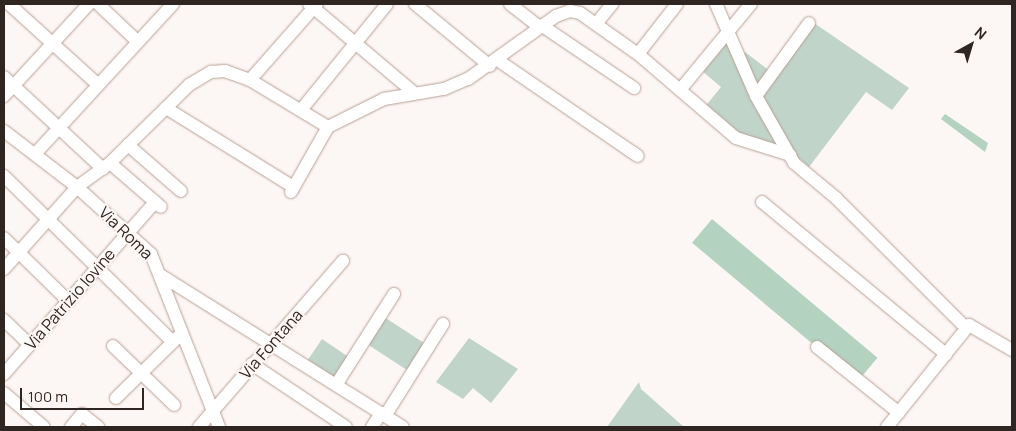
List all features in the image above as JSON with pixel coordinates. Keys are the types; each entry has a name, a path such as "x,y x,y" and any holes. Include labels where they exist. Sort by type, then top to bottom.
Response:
{"street":[{"path":"4,96 8,81 52,44 90,4"},
{"path":"98,4 137,41"},
{"path":"35,154 96,83 172,4"},
{"path":"301,110 387,4"},
{"path":"416,4 494,63 638,156"},
{"path":"510,4 536,26 544,27 634,88"},
{"path":"596,24 612,4"},
{"path":"638,54 677,4"},
{"path":"716,4 756,96 790,156 968,326 1012,350"},
{"path":"680,90 751,4"},
{"path":"250,80 313,5 354,43 413,92"},
{"path":"9,6 96,83"},
{"path":"166,108 292,189 328,128 384,100 413,92 444,89 494,63 570,7 638,54 736,138 790,156"},
{"path":"756,96 809,23"},
{"path":"4,269 77,187 107,166 189,84 211,72 225,71 250,80 328,128"},
{"path":"8,81 107,166"},
{"name":"Via Roma","path":"4,131 77,187 129,232 151,254 162,276 212,412 221,427"},
{"path":"128,145 181,191"},
{"name":"Via Patrizio Iovine","path":"4,374 129,232 158,205 107,166"},
{"path":"4,176 96,269 173,342"},
{"path":"762,202 946,354"},
{"path":"4,238 68,301"},
{"name":"Via Fontana","path":"200,427 342,261"},
{"path":"162,276 272,342 403,427"},
{"path":"336,384 394,294"},
{"path":"4,320 30,345"},
{"path":"372,427 383,414 443,324"},
{"path":"887,427 968,326"},
{"path":"116,398 183,332"},
{"path":"114,346 174,405"},
{"path":"818,347 898,413"},
{"path":"252,364 346,427"},
{"path":"4,393 44,427"},
{"path":"71,427 82,414 98,427"}],"green space":[{"path":"814,23 909,88 892,110 866,92 809,167 795,155 761,94"},
{"path":"724,44 727,44 779,145 776,147 743,136 704,108 721,87 702,71"},
{"path":"745,52 770,71 758,86 742,56"},
{"path":"945,114 988,143 985,152 941,119"},
{"path":"712,219 877,358 858,382 692,243"},
{"path":"384,317 426,344 409,371 367,344"},
{"path":"469,338 518,369 491,403 473,388 463,399 436,382"},
{"path":"322,339 349,357 335,378 308,360"},
{"path":"639,382 641,389 684,427 607,427"}]}
